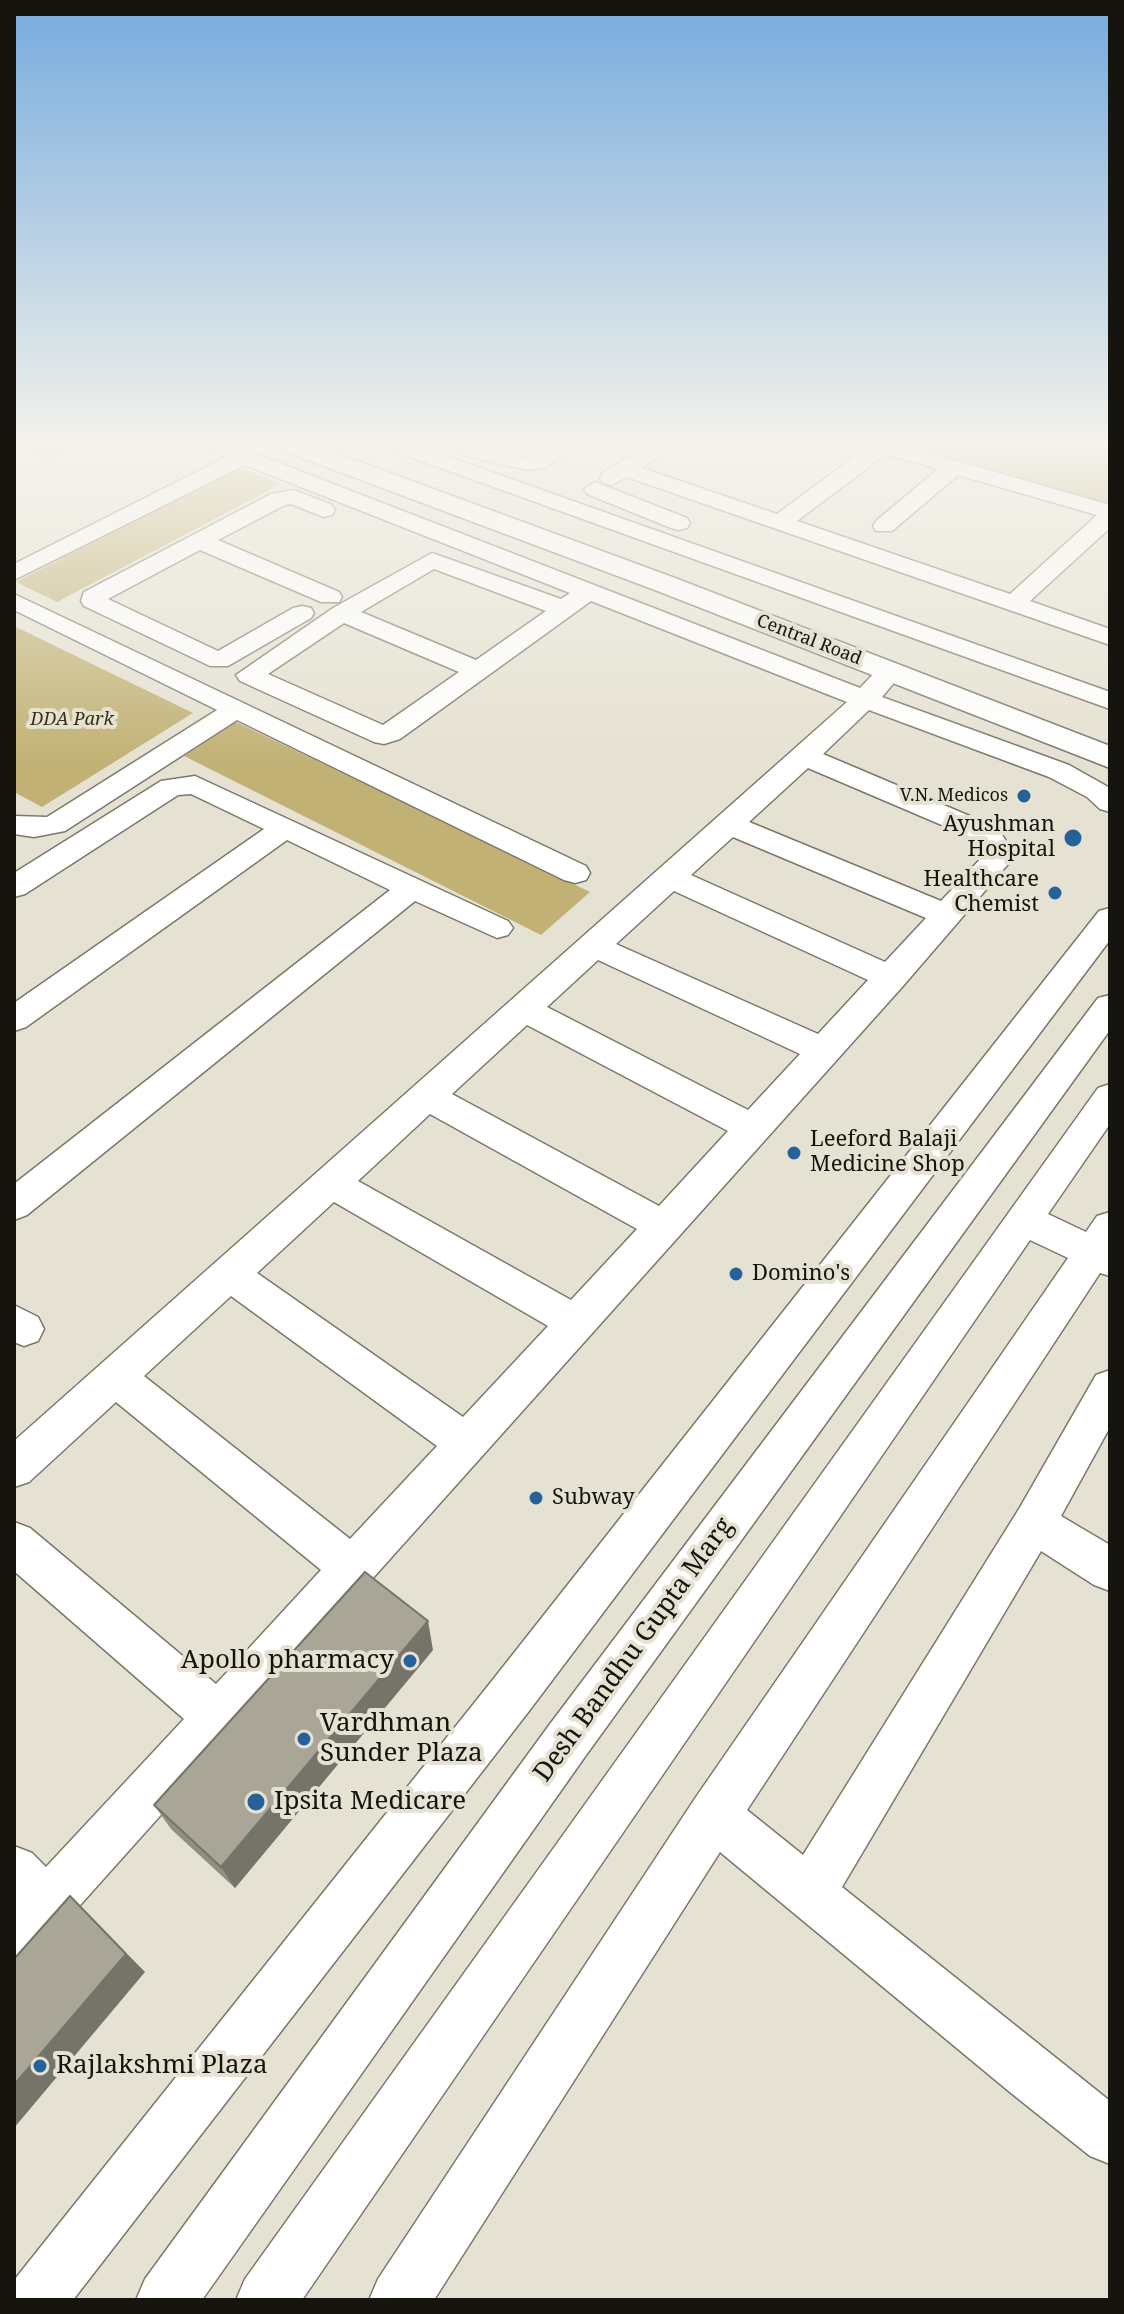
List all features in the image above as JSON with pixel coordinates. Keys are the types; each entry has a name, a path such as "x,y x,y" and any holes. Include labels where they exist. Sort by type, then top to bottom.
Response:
{"main road":[{"name":"Central Road","path":"573,550 1110,758"},
{"name":"Central Road","path":"614,550 1110,733"}],"street":[{"path":"14,573 60,550"},
{"path":"182,550 98,593 93,601 219,661"},
{"path":"219,550 477,670"},
{"path":"24,826 55,825 226,704 249,675 405,550"},
{"path":"483,550 946,731 1059,771 1097,791 1110,803"},
{"path":"695,550 896,615 1110,676"},
{"path":"761,550 896,615 1110,701"},
{"path":"857,550 1110,637"},
{"path":"1013,604 1071,550"},
{"path":"183,683 219,661 432,560 564,609"},
{"path":"249,675 384,736 588,591"},
{"path":"14,601 575,873"},
{"path":"14,1468 866,700 890,672"},
{"path":"946,731 976,705"},
{"path":"25,1905 218,1717 1000,856 988,834 804,756"},
{"path":"14,887 171,787 195,785 497,928"},
{"path":"728,824 948,916"},
{"path":"24,826 66,854"},
{"path":"14,1019 285,828"},
{"path":"670,877 892,978"},
{"path":"14,1205 412,888"},
{"path":"36,2300 512,1694 1110,918"},
{"path":"594,946 825,1051"},
{"name":"Desh Bandhu Gupta Marg","path":"166,2300 558,1753 1110,1006"},
{"path":"524,1009 754,1129"},
{"path":"427,1096 665,1227"},
{"path":"266,2300 1110,1097"},
{"path":"331,1183 577,1323"},
{"path":"399,2300 714,1815 1104,1247 1024,1220"},
{"path":"230,1274 467,1444"},
{"path":"116,1377 353,1569"},
{"path":"809,1893 1034,1523 1110,1388"},
{"path":"1034,1523 1110,1570"},
{"path":"14,1543 218,1717"},
{"path":"714,1815 1110,2136"}],"green space":[{"path":"78,550 156,550 57,602 16,582"},
{"name":"DDA Park","path":"14,626 193,713 42,807 14,792"},
{"path":"236,722 590,892 541,935 184,756"}],"building":[{"name":"Vardhman Sunder Plaza","path":"365,1572 428,1621 221,1867 154,1805"},
{"path":"70,1896 126,1954 14,2085 14,1959"}],"place":[{"name":"V.N. Medicos","path":"1024,796"},
{"name":"Ayushman Hospital","path":"1073,838"},
{"name":"Healthcare Chemist","path":"1055,893"},
{"name":"Leeford Balaji Medicine Shop","path":"794,1153"},
{"name":"Domino's","path":"736,1274"},
{"name":"Subway","path":"536,1498"},
{"name":"Apollo pharmacy","path":"410,1661"},
{"name":"Vardhman Sunder Plaza","path":"304,1739"},
{"name":"Ipsita Medicare","path":"256,1802"},
{"name":"Rajlakshmi Plaza","path":"40,2066"}]}
